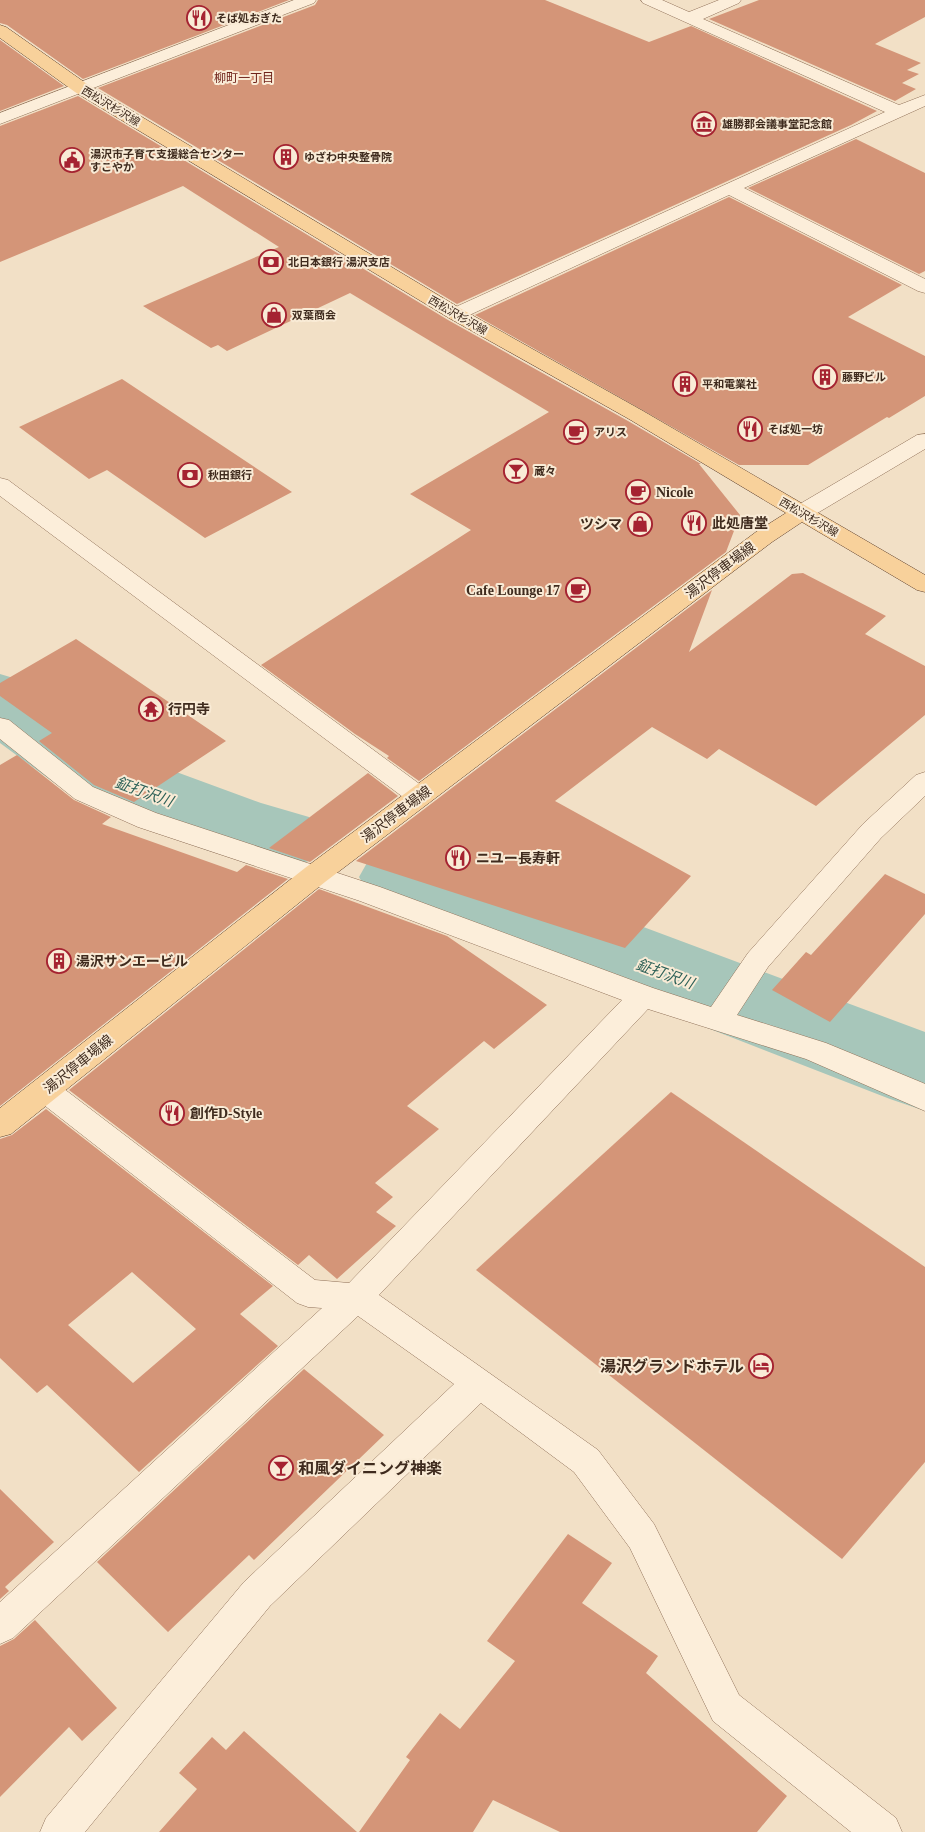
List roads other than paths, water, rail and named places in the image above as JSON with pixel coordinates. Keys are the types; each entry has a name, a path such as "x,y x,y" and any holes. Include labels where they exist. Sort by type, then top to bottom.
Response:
{"main road":[{"name":"西松沢杉沢線","path":"0,30 81,88 456,314 627,410 925,585"},
{"name":"湯沢停車場線","path":"0,1125 315,874 764,537 801,513"}],"street":[{"path":"0,119 308,0"},
{"path":"650,0 900,112"},
{"path":"690,18 733,0"},
{"path":"456,314 925,100"},
{"path":"729,188 920,279"},
{"path":"801,513 925,440"},
{"path":"4,493 420,796"},
{"path":"0,726 84,793 147,820 315,874 643,996 718,1018 816,1051 912,1091 925,1099"},
{"path":"718,1018 758,960 872,831 925,781"},
{"path":"0,1626 356,1297 643,996"},
{"path":"45,1090 308,1293 356,1297 586,1461 642,1536 726,1708 882,1832"},
{"path":"60,1832 257,1594 479,1383"}],"waterway":[{"name":"鉦打沢川","path":"0,702 110,780 237,828 277,839"},
{"name":"鉦打沢川","path":"404,877 589,944 925,1072"}],"place":[{"name":"そば処おぎた","path":"199,18"},
{"name":"雄勝郡会議事堂記念館","path":"704,124"},
{"name":"ゆざわ中央整骨院","path":"286,157"},
{"name":"湯沢市子育て支援総合センター すこやか","path":"72,160"},
{"name":"北日本銀行 湯沢支店","path":"271,262"},
{"name":"双葉商会","path":"274,315"},
{"name":"藤野ビル","path":"825,377"},
{"name":"平和電業社","path":"685,384"},
{"name":"そば処一坊","path":"750,429"},
{"name":"アリス","path":"576,432"},
{"name":"蔵々","path":"516,471"},
{"name":"秋田銀行","path":"190,475"},
{"name":"Nicole","path":"638,492"},
{"name":"此処唐堂","path":"694,523"},
{"name":"ツシマ","path":"640,524"},
{"name":"Cafe Lounge 17","path":"578,590"},
{"name":"行円寺","path":"151,709"},
{"name":"ニユー長寿軒","path":"458,858"},
{"name":"湯沢サンエービル","path":"59,961"},
{"name":"創作D-Style","path":"172,1113"},
{"name":"湯沢グランドホテル","path":"761,1366"},
{"name":"和風ダイニング神楽","path":"281,1468"}],"district":[{"name":"柳町一丁目","path":"244,78"}]}
